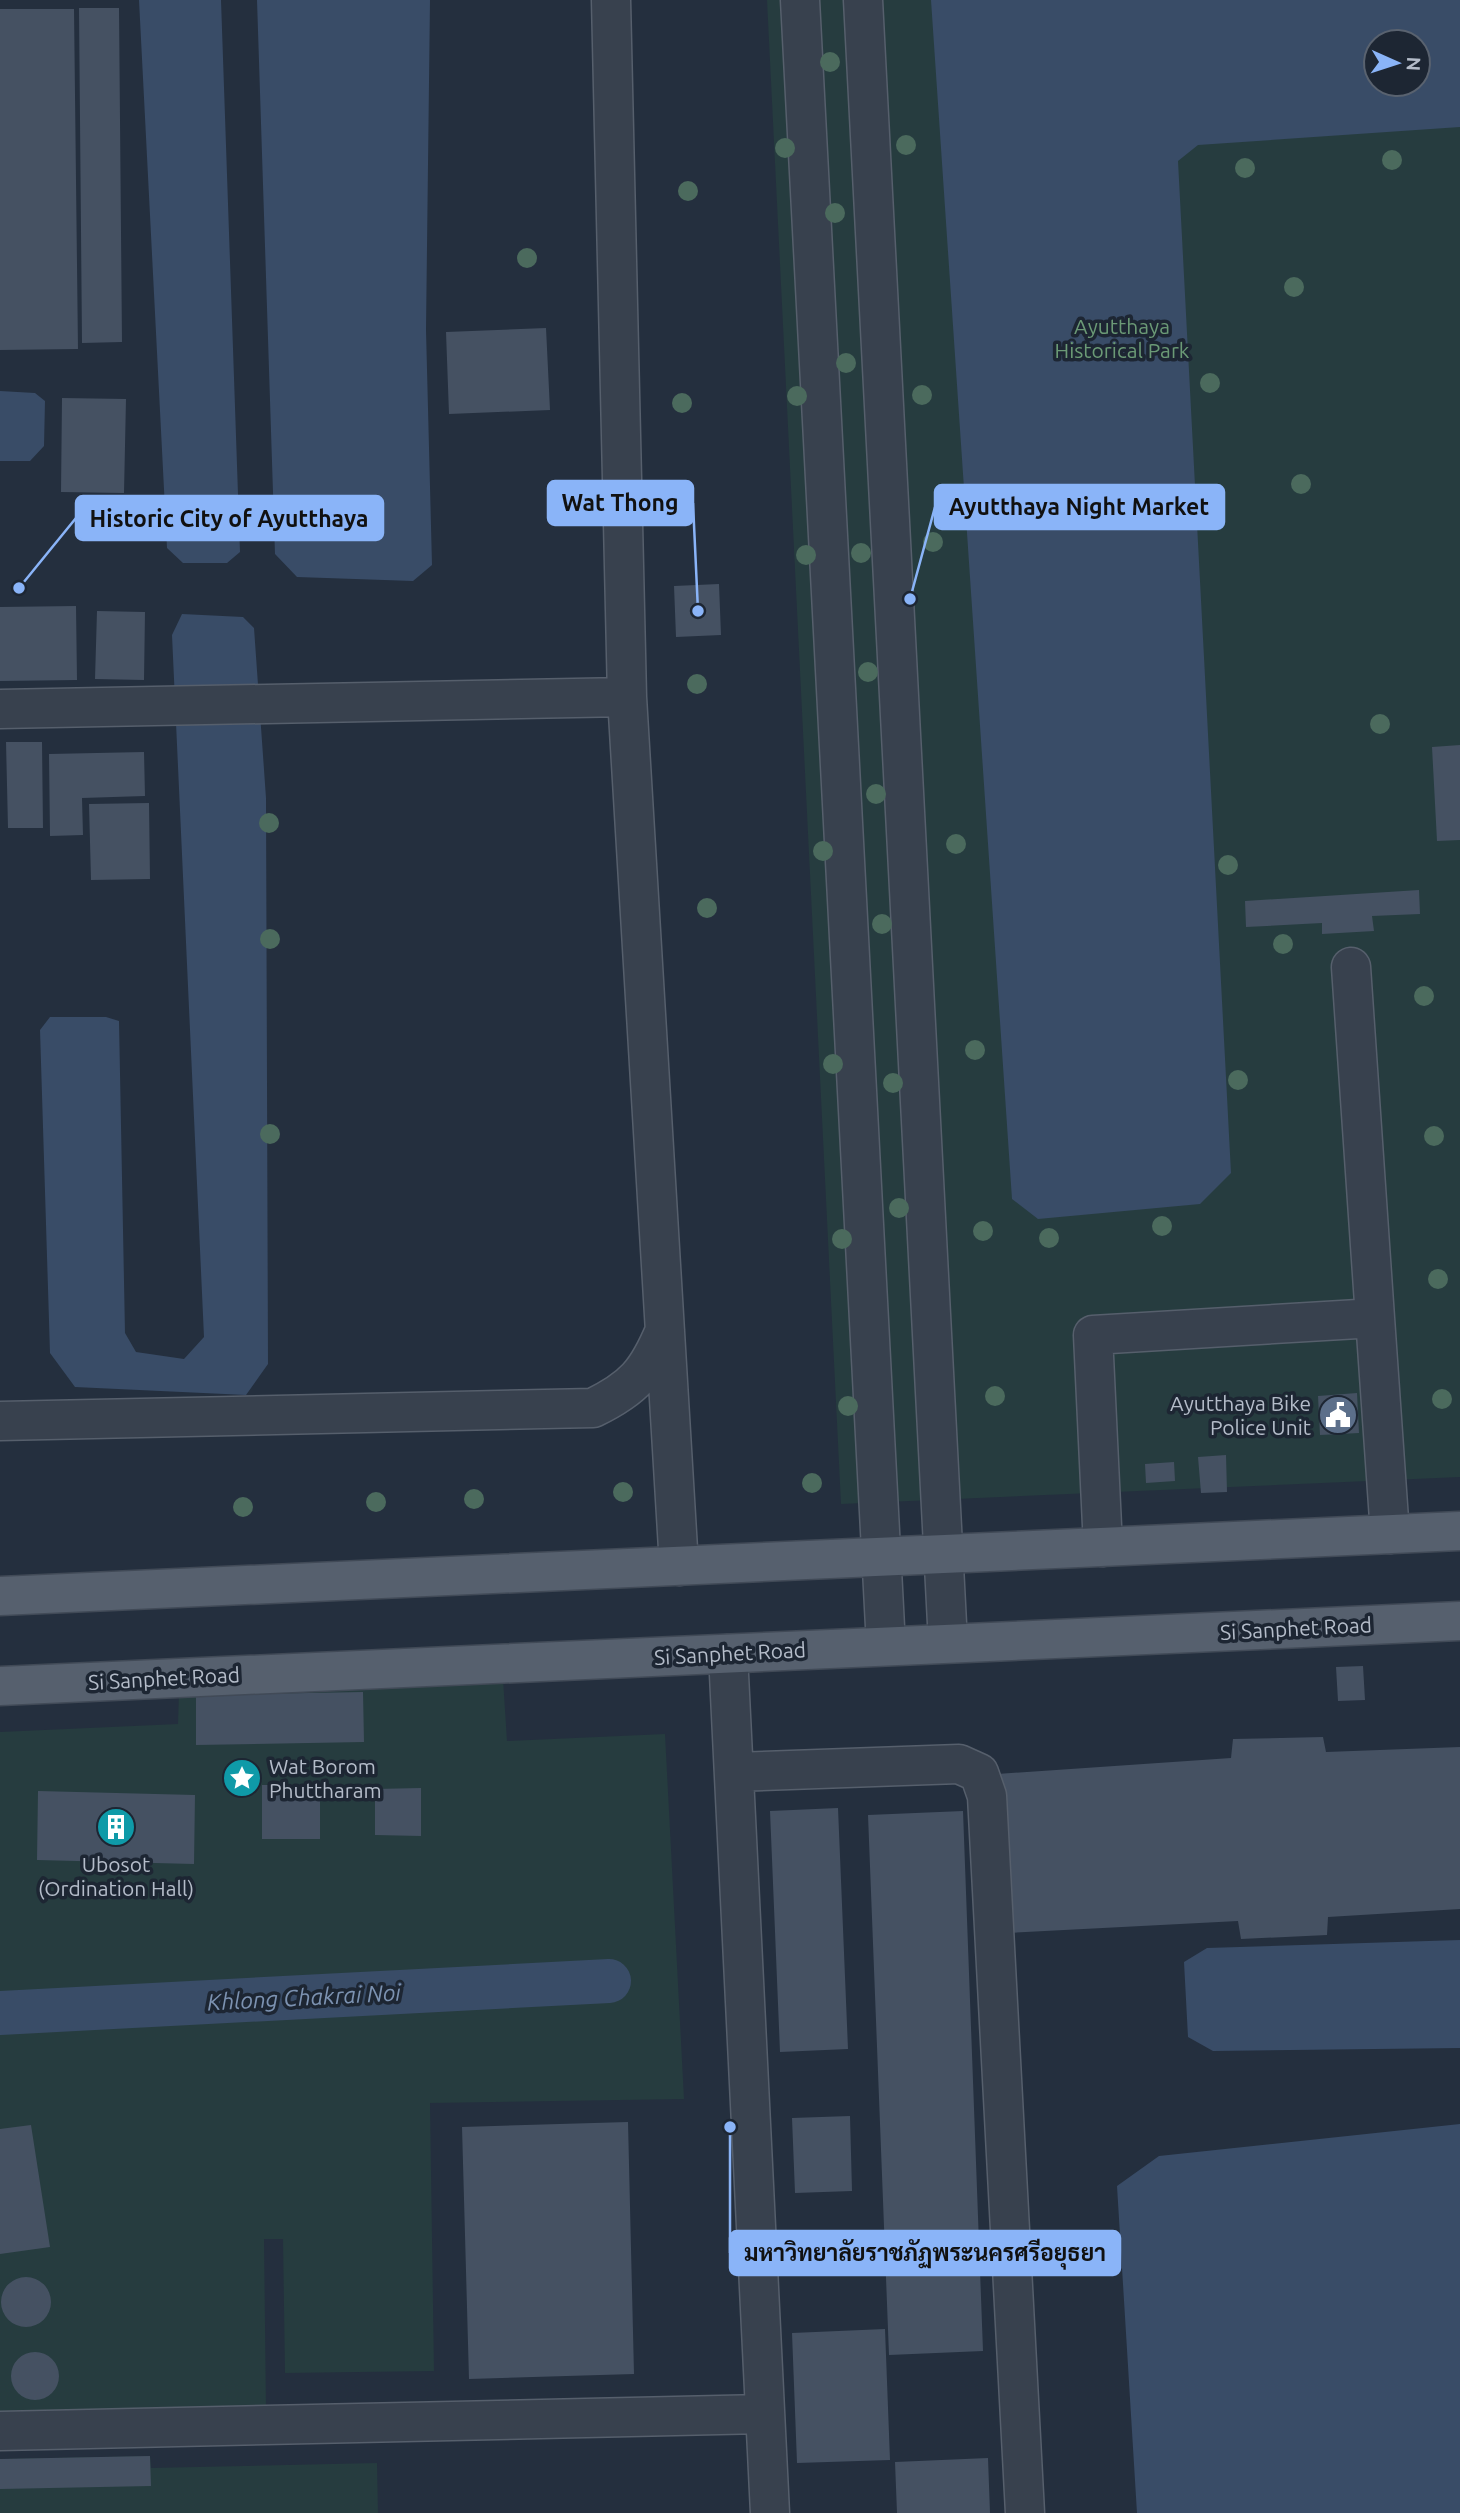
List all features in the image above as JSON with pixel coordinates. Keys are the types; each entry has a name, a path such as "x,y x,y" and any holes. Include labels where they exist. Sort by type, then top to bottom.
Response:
{"main road":[{"path":"0,1596 1460,1531"},
{"name":"Si Sanphet Road","path":"0,1686 1460,1620"}],"street":[{"path":"611,0 627,697 679,1566"},
{"path":"800,0 886,1646"},
{"path":"863,0 948,1643"},
{"path":"0,709 627,697"},
{"path":"1351,967 1390,1534"},
{"path":"1102,1547 1093,1335 1375,1318"},
{"path":"0,1421 593,1408 624,1393 650,1365 665,1330"},
{"path":"728,1654 769,2513"},
{"path":"734,1772 959,1764 979,1773 987,1796 1025,2513"},
{"path":"0,2431 765,2414"}],"green space":[{"name":"Ayutthaya Historical Park","path":"767,0 1460,0 1460,1477 841,1504"},
{"path":"503,1679 507,1741 665,1734 684,2099 430,2103 434,2371 285,2373 283,2239 264,2239 266,2409 0,2414 0,1732 178,1724 179,1692"},
{"path":"150,2456 151,2468 377,2463 378,2513 0,2513 0,2459"}],"water":[{"path":"139,0 221,0 240,552 227,563 183,563 167,548"},
{"path":"257,0 430,0 426,330 432,565 413,581 297,577 275,554"},
{"path":"931,0 1460,0 1460,127 1198,145 1178,161 1231,1173 1200,1204 1038,1219 1012,1199"},
{"path":"0,391 35,393 45,401 44,446 30,461 0,461"},
{"path":"182,614 243,617 254,628 266,798 268,1364 246,1395 75,1387 50,1353 40,1030 50,1017 106,1017 119,1021 125,1333 136,1352 184,1359 204,1337 172,635"},
{"path":"1460,1940 1460,2048 1213,2051 1188,2037 1184,1962 1207,1948"},
{"path":"1460,2124 1460,2513 1137,2513 1117,2186 1159,2156"}],"building":[{"path":"79,8 119,8 122,342 82,343"},
{"path":"0,9 74,9 78,349 0,350"},
{"path":"546,328 550,410 449,414 446,332"},
{"path":"62,398 126,399 124,493 61,492"},
{"path":"719,584 721,635 676,637 674,586"},
{"path":"76,606 77,680 0,681 0,607"},
{"path":"97,611 145,612 144,680 95,679"},
{"path":"6,742 42,742 43,828 8,828"},
{"path":"1460,745 1460,840 1437,841 1432,747"},
{"path":"144,752 145,796 82,798 83,835 50,836 49,754"},
{"path":"149,803 150,879 91,880 89,804"},
{"path":"1419,890 1420,914 1372,916 1374,931 1322,934 1322,923 1246,927 1245,901"},
{"name":"Ayutthaya Bike Police Unit","path":"1357,1393 1359,1433 1320,1435 1318,1396"},
{"path":"1226,1455 1227,1492 1201,1493 1198,1457"},
{"path":"1174,1462 1175,1481 1146,1483 1145,1464"},
{"path":"1363,1666 1365,1700 1338,1701 1336,1667"},
{"path":"363,1692 364,1742 196,1745 196,1695"},
{"path":"1323,1737 1326,1752 1460,1747 1460,1909 1328,1917 1327,1935 1241,1939 1238,1921 1006,1933 997,1774 1231,1758 1233,1739"},
{"path":"262,1785 320,1785 320,1839 262,1839"},
{"path":"421,1788 421,1836 375,1835 375,1789"},
{"name":"Ubosot (Ordination Hall)","path":"38,1791 195,1795 194,1864 37,1860"},
{"path":"838,1808 848,2049 780,2052 770,1811"},
{"path":"963,1811 983,2351 889,2355 868,1815"},
{"path":"850,2116 852,2191 795,2193 792,2118"},
{"path":"628,2122 634,2374 469,2379 462,2127"},
{"path":"31,2125 50,2247 0,2254 0,2129"},
{"path":"26,2277 43,2285 51,2302 43,2319 26,2327 9,2319 1,2302 9,2285"},
{"path":"885,2329 890,2460 797,2463 792,2333"},
{"path":"35,2352 44,2353 52,2359 58,2367 58,2385 52,2393 44,2399 35,2400 26,2399 18,2393 12,2385 11,2376 12,2367 18,2359 26,2353"},
{"path":"150,2456 151,2486 0,2489 0,2459"},
{"path":"988,2458 990,2513 897,2513 895,2462"}],"waterway":[{"name":"Khlong Chakrai Noi","path":"0,2013 609,1981"}],"place":[{"name":"Historic City of Ayutthaya","path":"19,588"},
{"name":"Ayutthaya Night Market","path":"910,599"},
{"name":"Wat Thong","path":"698,611"},
{"name":"Ayutthaya Bike Police Unit","path":"1338,1415"},
{"name":"Wat Borom Phuttharam","path":"242,1778"},
{"name":"Ubosot (Ordination Hall)","path":"116,1827"},
{"name":"มหาวิทยาลัยราชภัฏพระนครศรีอยุธยา","path":"730,2127"}]}
